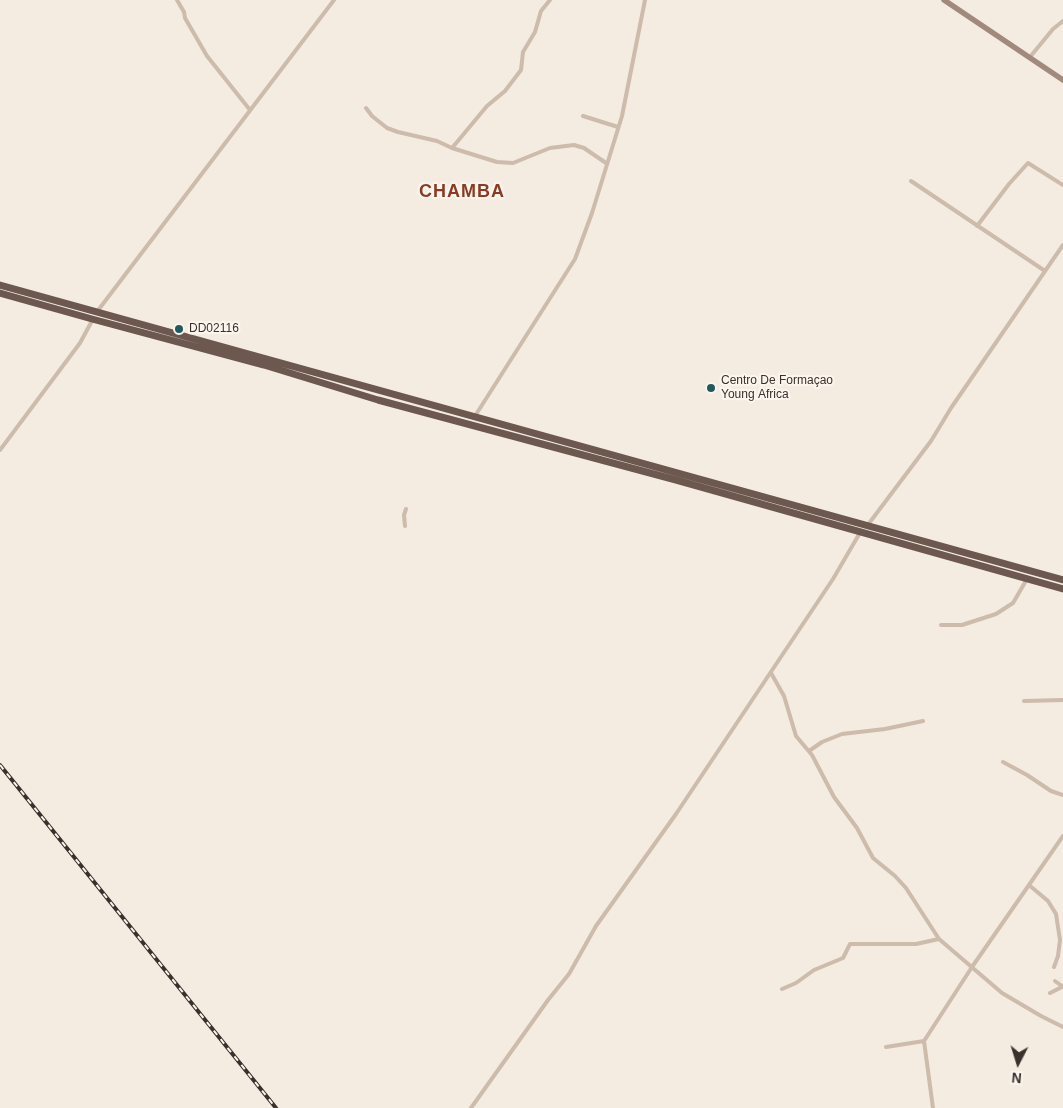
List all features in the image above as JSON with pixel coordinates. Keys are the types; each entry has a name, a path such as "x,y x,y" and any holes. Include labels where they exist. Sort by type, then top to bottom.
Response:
{"highway":[{"path":"0,285 94,316 378,400 1063,580"},
{"path":"0,293 94,316 474,417 864,529 1063,589"}],"main road":[{"path":"944,0 1063,80"}],"street":[{"path":"177,0 207,56 250,110"},
{"path":"0,450 80,343 94,316 334,0"},
{"path":"452,148 521,70 523,52 535,32 541,11 550,0"},
{"path":"474,417 575,259 592,213 624,107 646,0"},
{"path":"1030,57 1053,29 1063,21"},
{"path":"366,108 372,116 387,128 410,136 437,141 452,148 490,160 513,163 550,148 574,145 584,148 606,163"},
{"path":"583,116 618,127"},
{"path":"977,226 1009,184 1028,163 1063,185"},
{"path":"911,181 1045,271"},
{"path":"472,1108 548,1000 569,974 596,926 676,814 833,579 864,529 931,441 948,413 1063,245"},
{"path":"404,526 406,510"},
{"path":"941,625 962,626 996,614 1013,603 1027,579"},
{"path":"771,672 784,696 796,736 809,751 834,797 857,828 873,858 906,888 939,939 1002,993 1063,1027"},
{"path":"1024,701 1063,700"},
{"path":"809,751 822,742 842,734 885,729 923,721"},
{"path":"1003,762 1027,775 1050,792 1063,795"},
{"path":"933,1108 924,1041 972,967 1063,836"},
{"path":"1029,884 1048,900 1056,914 1060,940 1058,956 1054,967"},
{"path":"782,989 796,983 814,970 843,958 850,944 916,944 939,939"},
{"path":"1055,981 1063,987"},
{"path":"1050,992 1063,987"},
{"path":"886,1047 924,1041"}],"railway":[{"path":"0,765 276,1108"}],"place":[{"name":"DD02116","path":"179,329"},
{"name":"Centro De Formaçao Young Africa","path":"711,388"}],"district":[{"name":"CHAMBA","path":"462,192"}]}
